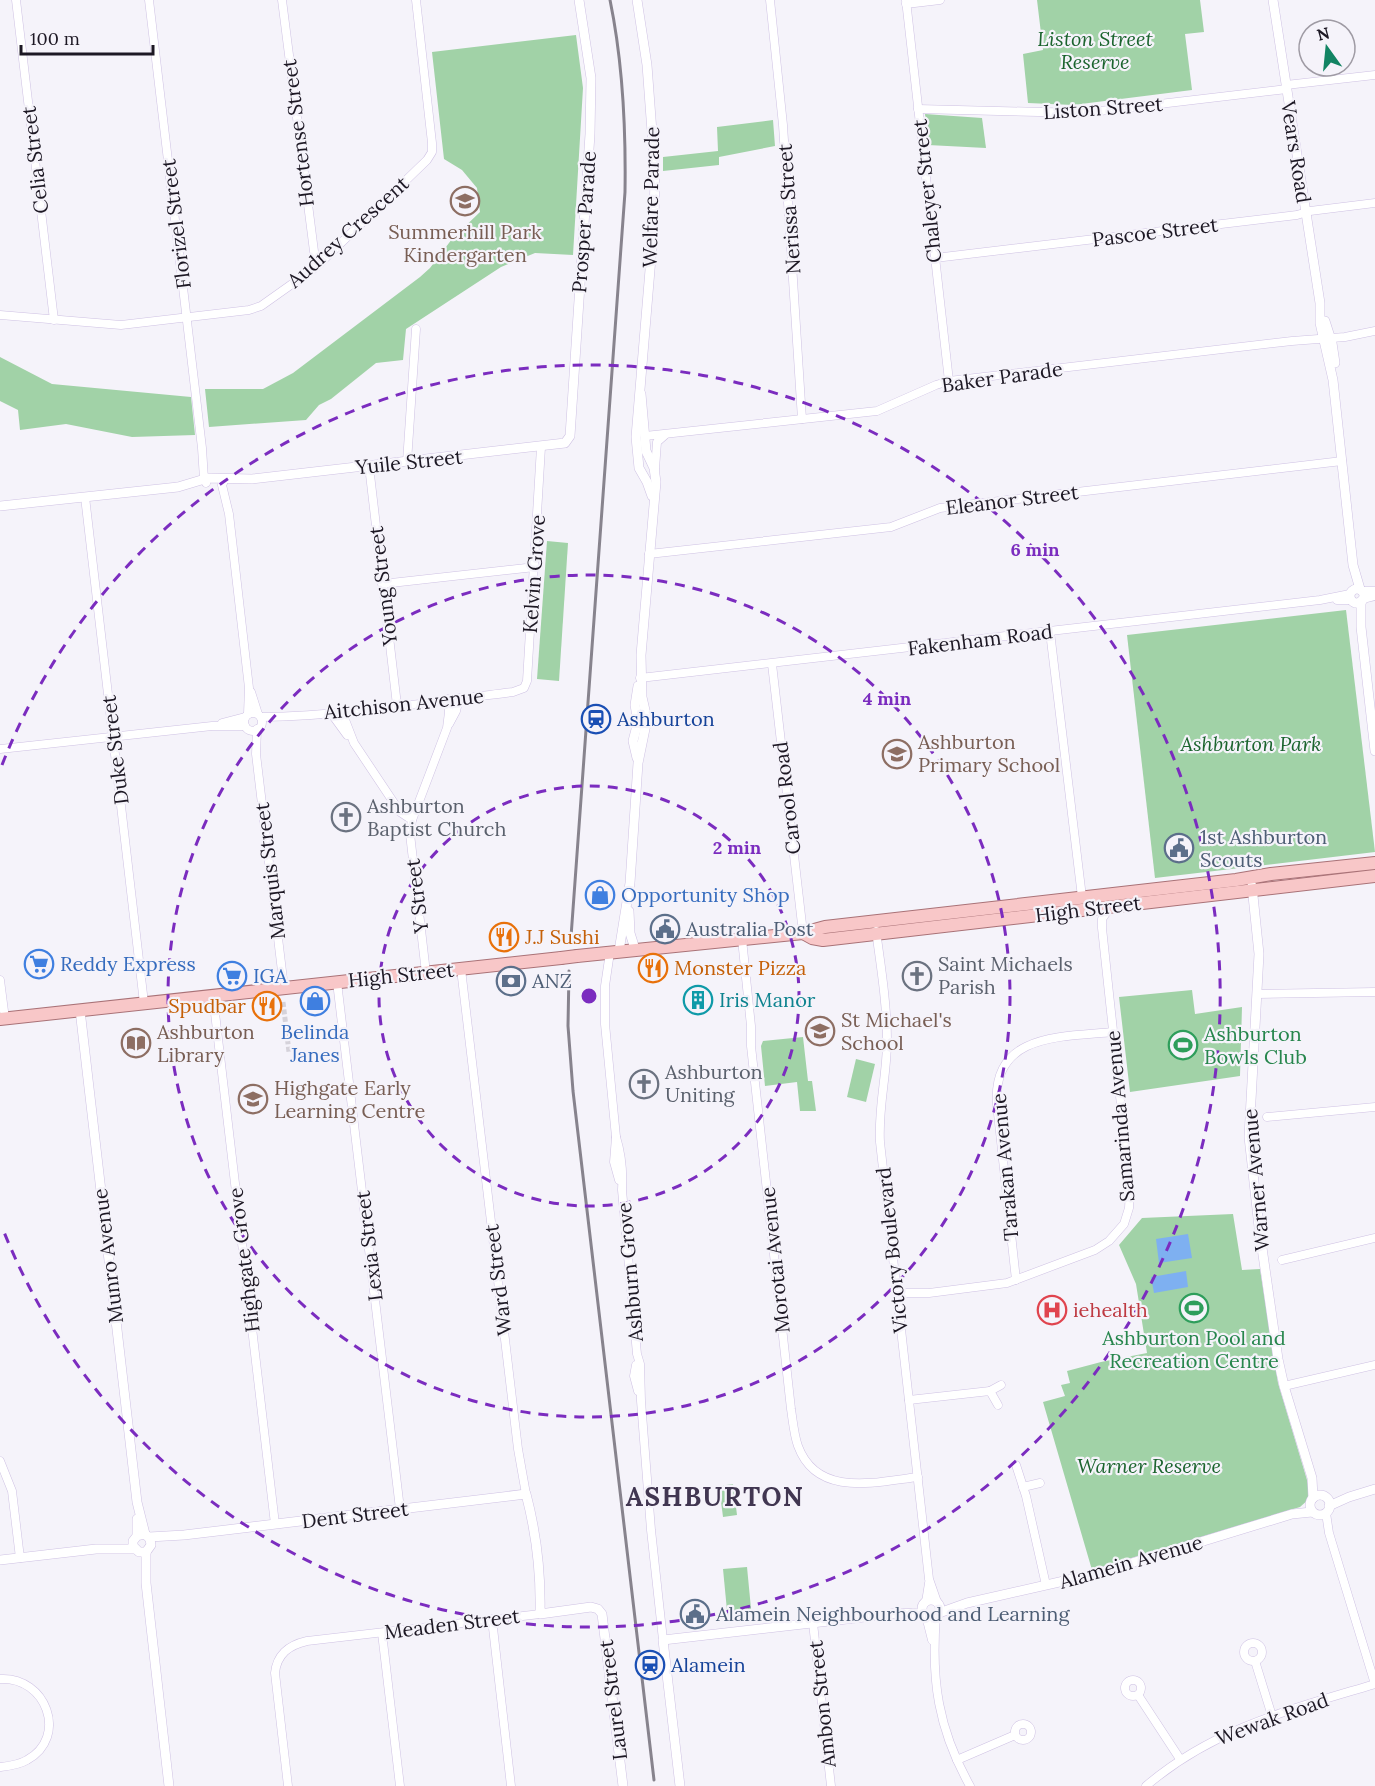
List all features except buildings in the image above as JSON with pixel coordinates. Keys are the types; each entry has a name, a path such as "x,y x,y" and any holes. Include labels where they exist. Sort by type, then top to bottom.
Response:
{"main road":[{"name":"High Street","path":"2,1019 635,949 803,933 823,940 876,927 1082,897 1375,864"},
{"name":"High Street","path":"876,927 1111,906 1375,876"}],"street":[{"name":"Celia Street","path":"16,0 54,320"},
{"name":"Florizel Street","path":"149,0 206,480"},
{"name":"Hortense Street","path":"282,0 316,267"},
{"name":"Audrey Crescent","path":"0,315 121,325 254,309 316,267 427,160 432,152 416,0"},
{"name":"Prosper Parade","path":"565,443 570,435 590,134 591,78 579,0"},
{"name":"Welfare Parade","path":"635,949 630,933 629,893 638,763 633,741 642,723 635,700 640,678 655,473 641,437 637,414 641,394 654,222 655,172 648,64 637,0"},
{"name":"Nerissa Street","path":"770,0 783,125 802,419"},
{"path":"906,2 940,0"},
{"name":"Vears Road","path":"1273,0 1320,303 1319,315 1327,336 1333,380 1375,751"},
{"name":"Chaleyer Street","path":"906,2 949,381"},
{"name":"Liston Street","path":"918,109 1077,114 1375,75"},
{"name":"Pascoe Street","path":"935,258 1375,203"},
{"path":"407,462 416,329"},
{"name":"Baker Parade","path":"641,437 880,410 949,381 1375,330"},
{"path":"655,473 657,442 669,433"},
{"name":"Welfare Parade","path":"641,437 639,468 650,488 653,501"},
{"name":"Yuile Street","path":"0,507 178,487 193,488 206,480 225,483 565,443"},
{"name":"Kelvin Grove","path":"513,692 521,690 527,681 542,447"},
{"name":"Eleanor Street","path":"649,554 891,527 940,508 1342,461"},
{"name":"Young Street","path":"369,466 397,705"},
{"name":"Marquis Street","path":"225,483 255,724 256,754 284,988"},
{"name":"Duke Street","path":"85,497 144,1003"},
{"path":"382,584 535,567"},
{"name":"Fakenham Road","path":"1357,596 1375,591"},
{"name":"Fakenham Road","path":"640,678 1320,600 1375,596"},
{"path":"1050,632 1082,897"},
{"name":"Carool Road","path":"772,664 803,933"},
{"name":"Marquis Street","path":"249,687 247,716 255,724"},
{"name":"Aitchison Avenue","path":"1,750 212,726 255,724 295,717 513,692"},
{"name":"Y Street","path":"447,728 448,699"},
{"name":"Y Street","path":"426,972 410,834 412,820 459,699"},
{"name":"Aitchison Avenue","path":"212,726 247,716 253,712 255,724"},
{"path":"342,712 354,743"},
{"path":"331,713 400,812 412,820"},
{"name":"Warner Avenue","path":"1252,877 1258,943 1249,1137 1265,1271 1284,1386 1375,1684"},
{"name":"Welfare Parade","path":"610,952 629,893"},
{"name":"Samarinda Avenue","path":"897,1297 1002,1284 1016,1280 1103,1246 1115,1236 1127,1216 1130,1189 1102,928 1102,919 1111,906"},
{"name":"Victory Boulevard","path":"876,927 887,1028 886,1062 879,1110 879,1136 929,1579 935,1686 940,1712 957,1760 970,1786"},
{"name":"Morotai Avenue","path":"742,939 791,1409 798,1447 814,1469 839,1482 860,1484 918,1477"},
{"name":"Ashburn Grove","path":"610,952 605,986 605,1032 616,1137 614,1162 622,1190 637,1354 634,1376 641,1401 652,1541 680,1786"},
{"name":"Ward Street","path":"461,969 517,1437 533,1523 544,1613"},
{"path":"0,980 2,1019"},
{"name":"Lexia Street","path":"337,982 400,1509"},
{"path":"1257,994 1375,992"},
{"name":"Highgate Grove","path":"213,996 275,1524"},
{"name":"Munro Avenue","path":"80,1010 169,1786"},
{"name":"Tarakan Avenue","path":"1016,1280 997,1104 998,1080 1010,1058 1035,1041 1113,1032"},
{"path":"1267,1117 1375,1107"},
{"path":"1281,1260 1375,1238"},
{"path":"1284,1386 1375,1365"},
{"path":"909,1400 990,1391 1001,1385"},
{"path":"990,1391 998,1405"},
{"path":"0,1461 12,1491 20,1558"},
{"path":"1016,1465 1046,1586"},
{"path":"1023,1487 1040,1483"},
{"name":"Alamein Avenue","path":"663,1640 967,1603 1099,1573 1375,1489"},
{"name":"Dent Street","path":"0,1560 142,1543 184,1535 526,1494"},
{"name":"Meaden Street","path":"288,1786 275,1673 282,1654 298,1643 591,1607 603,1614"},
{"name":"Laurel Street","path":"603,1614 623,1786"},
{"path":"492,1619 511,1786"},
{"name":"Ambon Street","path":"813,1623 831,1786"},
{"path":"382,1633 400,1786"},
{"path":"1255,1661 1272,1716"},
{"path":"0,1679 20,1681 38,1693 47,1709 48,1726 41,1747 31,1758 19,1764 0,1767"},
{"name":"Wewak Road","path":"1146,1786 1180,1760 1220,1736 1272,1716 1375,1684"},
{"path":"1138,1695 1180,1760"},
{"path":"957,1760 1015,1735"}],"green space":[{"name":"Liston Street Reserve","path":"1037,0 1200,0 1204,32 1185,34 1192,90 1073,105 1028,103 1023,54 1043,50"},
{"path":"576,35 583,88 573,255 535,253 501,267 406,329 403,360 376,363 331,399 319,405 306,420 209,427 205,389 263,389 293,373 420,277 430,268 452,239 480,212 477,188 462,170 444,159 432,52"},
{"path":"925,114 982,118 986,148 928,145"},
{"path":"773,120 775,146 719,157 719,165 663,171 663,157 718,151 717,127"},
{"path":"0,357 52,384 191,397 195,435 132,437 66,424 20,430 18,410 0,401"},
{"path":"547,541 568,543 559,681 537,679"},
{"name":"Ashburton Park","path":"1346,610 1375,852 1155,878 1127,635"},
{"name":"Ashburton Bowls Club","path":"1192,990 1195,1014 1242,1007 1240,1076 1130,1092 1119,997"},
{"path":"803,1037 808,1081 812,1081 816,1111 800,1111 797,1082 765,1086 761,1046 763,1041"},
{"path":"856,1059 875,1064 866,1102 847,1097"},
{"name":"Warner Reserve","path":"1233,1214 1242,1270 1260,1269 1278,1383 1310,1490 1309,1499 1300,1507 1092,1570 1043,1402 1065,1396 1061,1385 1070,1383 1067,1371 1147,1353 1136,1284 1119,1245 1142,1218"},
{"path":"733,1484 737,1515 723,1517 719,1486"},
{"path":"747,1567 752,1619 728,1621 723,1569"}],"water":[{"path":"1188,1234 1192,1258 1159,1263 1156,1239"},
{"path":"1186,1271 1188,1287 1154,1293 1151,1277"}],"tunnel":[{"path":"283,1002 289,1052"}],"railway":[{"path":"571,937 625,192 623,95 610,0"},
{"path":"569,971 568,1026 573,1091 654,1780"}],"place":[{"name":"Summerhill Park Kindergarten","path":"465,201"},
{"name":"Ashburton","path":"596,719"},
{"name":"Ashburton Primary School","path":"897,754"},
{"name":"Ashburton Baptist Church","path":"346,817"},
{"name":"1st Ashburton Scouts","path":"1179,848"},
{"name":"Opportunity Shop","path":"600,895"},
{"name":"Australia Post","path":"665,929"},
{"name":"J.J Sushi","path":"504,937"},
{"name":"Reddy Express","path":"39,964"},
{"name":"Monster Pizza","path":"653,968"},
{"name":"IGA","path":"232,976"},
{"name":"Saint Michaels Parish","path":"917,976"},
{"name":"ANZ","path":"511,981"},
{"name":"Iris Manor","path":"698,1000"},
{"name":"Belinda Janes","path":"315,1001"},
{"name":"Spudbar","path":"267,1006"},
{"name":"St Michael's School","path":"820,1031"},
{"name":"Ashburton Library","path":"136,1043"},
{"name":"Ashburton Bowls Club","path":"1183,1045"},
{"name":"Ashburton Uniting","path":"644,1084"},
{"name":"Highgate Early Learning Centre","path":"253,1099"},
{"name":"Ashburton Pool and Recreation Centre","path":"1194,1308"},
{"name":"iehealth","path":"1052,1310"},
{"name":"Alamein Neighbourhood and Learning","path":"695,1614"},
{"name":"Alamein","path":"650,1665"}],"district":[{"name":"ASHBURTON","path":"715,1497"}]}
